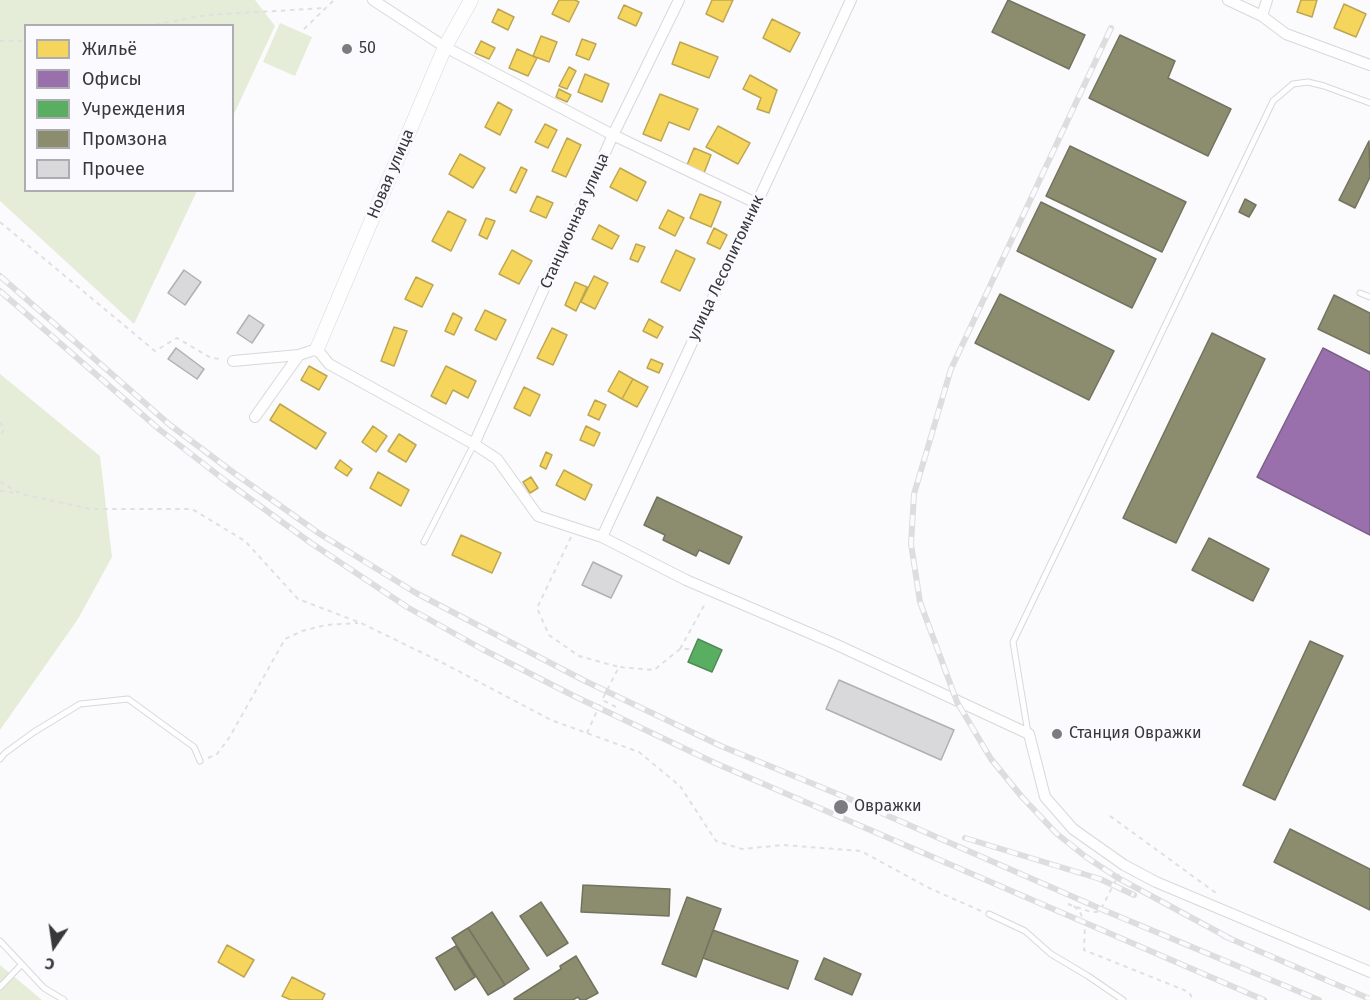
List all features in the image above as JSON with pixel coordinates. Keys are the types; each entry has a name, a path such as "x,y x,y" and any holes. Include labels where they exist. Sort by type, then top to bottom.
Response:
{"street":[{"path":"373,0 445,47 613,135 756,203"},
{"name":"Новая улица","path":"317,349 445,47 471,0"},
{"name":"Станционная улица","path":"474,444 613,135 679,0"},
{"name":"улица Лесопитомник","path":"602,537 851,0"},
{"path":"1228,0 1262,16 1286,34 1370,65"},
{"path":"1262,16 1267,0"},
{"path":"233,361 299,355 317,349 329,364 474,444 496,459 538,516 602,537 712,591 835,644 1029,734 1045,797 1073,829 1113,858 1156,882 1370,972"},
{"path":"255,417 299,355"}],"lane":[{"path":"1029,734 1013,642 1273,100 1293,84 1308,82 1370,103"},
{"path":"1360,293 1370,297"},
{"path":"424,542 474,444"},
{"path":"0,759 34,732 80,704 128,699 194,747 200,761"},
{"path":"989,914 1025,931 1051,954 1123,1000"},
{"path":"0,941 44,988 64,1000"},
{"path":"0,987 21,964"}],"path":[{"path":"304,29 334,0"},
{"path":"158,24 207,15 326,8"},
{"path":"0,40 24,41"},
{"path":"0,222 155,351 177,338 211,358 233,361"},
{"path":"0,422 4,429 0,437"},
{"path":"0,482 21,494"},
{"path":"0,491 90,509 192,510 245,541 298,599 361,623 443,663 550,720 639,752 680,786 716,841 742,849 783,845 861,851 928,888 989,914"},
{"path":"575,529 537,608 549,634 579,656 619,667 654,669 680,649 712,591"},
{"path":"200,761 217,754 229,738 285,639 302,631 361,623"},
{"path":"680,649 693,649"},
{"path":"586,733 619,667"},
{"path":"602,700 616,707"},
{"path":"1110,816 1223,898"},
{"path":"1068,903 1091,912 1101,909 1120,874"},
{"path":"1074,906 1080,912 1085,924 1084,950 1190,992 1193,1000"}],"green space":[{"path":"0,0 255,0 275,26 234,114 234,24 24,24 24,192 197,192 134,324 0,201"},
{"path":"280,23 312,37 295,76 263,62"},
{"path":"0,374 100,456 112,557 78,619 0,730"},
{"path":"0,965 42,1000 0,1000"}],"building: Жильё":[{"path":"559,0 579,2 569,22 552,14"},
{"path":"712,0 733,0 723,22 706,14"},
{"path":"1301,0 1317,0 1312,17 1297,12"},
{"path":"1344,4 1366,14 1356,37 1334,28"},
{"path":"624,5 642,13 636,26 618,18"},
{"path":"498,9 514,17 508,30 492,22"},
{"path":"772,19 800,33 790,52 763,38"},
{"path":"541,36 557,42 549,62 533,56"},
{"path":"582,39 596,44 589,60 576,55"},
{"path":"481,41 495,48 489,59 475,53"},
{"path":"680,42 718,57 709,78 672,64"},
{"path":"517,49 537,58 528,76 509,68"},
{"path":"569,67 576,71 567,89 559,86"},
{"path":"585,74 609,84 602,102 578,92"},
{"path":"750,75 777,90 769,113 757,109 761,98 743,89"},
{"path":"559,89 571,95 567,102 556,97"},
{"path":"660,94 698,109 689,130 669,122 661,141 643,134"},
{"path":"498,102 512,110 500,135 485,127"},
{"path":"545,124 557,130 548,148 535,142"},
{"path":"718,126 750,143 738,164 706,147"},
{"path":"567,138 581,145 566,177 552,171"},
{"path":"694,148 711,155 704,173 687,165"},
{"path":"460,154 485,168 473,188 449,174"},
{"path":"521,167 527,170 516,193 510,190"},
{"path":"620,168 646,182 637,201 610,187"},
{"path":"700,194 721,202 711,227 690,218"},
{"path":"537,196 553,203 546,218 530,211"},
{"path":"668,210 684,218 675,236 659,228"},
{"path":"448,211 466,220 451,251 432,241"},
{"path":"486,218 495,221 487,239 479,235"},
{"path":"599,225 619,236 612,249 592,239"},
{"path":"714,228 727,235 720,249 707,243"},
{"path":"636,244 645,247 638,262 630,259"},
{"path":"512,250 532,261 519,284 499,274"},
{"path":"676,250 695,259 680,291 661,282"},
{"path":"594,276 608,283 595,309 581,302"},
{"path":"416,277 433,285 422,307 405,299"},
{"path":"575,282 587,287 576,311 565,305"},
{"path":"485,310 506,320 496,340 475,330"},
{"path":"453,313 462,318 454,335 445,331"},
{"path":"649,319 663,327 657,338 643,331"},
{"path":"394,327 407,331 394,366 381,361"},
{"path":"552,328 567,335 553,365 537,358"},
{"path":"651,359 663,364 659,373 647,368"},
{"path":"309,366 327,376 319,390 301,380"},
{"path":"446,366 476,381 468,398 453,390 446,404 431,396"},
{"path":"619,371 633,379 622,399 608,391"},
{"path":"633,379 648,387 637,407 622,399"},
{"path":"524,387 540,395 530,416 514,408"},
{"path":"595,400 606,405 599,420 588,415"},
{"path":"280,404 326,433 316,449 270,420"},
{"path":"373,426 387,436 376,452 362,442"},
{"path":"586,426 600,433 594,446 580,440"},
{"path":"399,434 416,445 406,462 388,451"},
{"path":"546,452 552,455 546,469 540,466"},
{"path":"340,460 352,469 347,476 335,468"},
{"path":"564,470 592,485 585,500 556,485"},
{"path":"378,472 409,490 401,506 370,488"},
{"path":"531,477 538,488 530,493 523,482"},
{"path":"461,535 501,553 492,573 452,555"},
{"path":"227,945 254,960 244,977 218,962"},
{"path":"292,977 325,994 322,1000 291,1000 282,996"}],"building: Офисы":[{"path":"1323,348 1370,372 1370,535 1257,477"}],"building: Учреждения":[{"path":"698,639 722,650 712,672 688,662"}],"building: Промзона":[{"path":"1008,0 1085,35 1069,69 992,32"},
{"path":"1120,35 1175,61 1168,78 1231,109 1208,156 1089,98"},
{"path":"1369,141 1370,177 1355,208 1339,200"},
{"path":"1070,146 1186,202 1162,252 1046,196"},
{"path":"1245,199 1256,205 1249,217 1239,212"},
{"path":"1041,202 1156,259 1132,308 1017,251"},
{"path":"1000,294 1114,351 1089,400 975,343"},
{"path":"1334,295 1370,313 1370,354 1318,329"},
{"path":"1212,333 1265,359 1176,543 1123,518"},
{"path":"657,497 742,537 729,564 699,550 696,556 663,540 665,535 644,525"},
{"path":"1209,538 1269,569 1253,601 1192,570"},
{"path":"1310,641 1343,656 1275,800 1243,785"},
{"path":"1290,829 1370,869 1370,910 1274,862"},
{"path":"583,885 670,889 669,916 581,912"},
{"path":"687,897 721,909 696,977 662,964"},
{"path":"541,902 568,943 547,956 520,916"},
{"path":"492,912 529,969 505,985 468,928"},
{"path":"468,928 505,985 488,995 452,938"},
{"path":"713,930 798,961 788,989 703,958"},
{"path":"456,946 475,977 455,990 436,958"},
{"path":"576,956 598,993 585,1000 580,1000 578,997 573,1000 514,999 561,969 560,966"},
{"path":"824,958 861,974 852,995 815,979"}],"building: Прочее":[{"path":"184,270 201,282 185,305 168,293"},
{"path":"249,315 264,325 252,343 237,333"},
{"path":"176,348 204,369 197,379 168,359"},
{"path":"593,562 622,576 611,598 582,585"},
{"path":"839,680 954,730 941,760 826,709"}],"railway":[{"path":"1111,28 951,369 914,494 911,544 920,602 957,702 991,759 1056,833 1086,857 1118,878 1231,939"},
{"path":"0,276 170,425 320,534 416,593 585,681 721,746 1319,1000"},
{"path":"0,291 160,430 311,543 407,607 574,696 715,763 1264,1000"},
{"path":"965,838 1100,879 1134,895"},
{"path":"1224,936 1370,999"}],"place":[{"name":"50","path":"347,49"},
{"name":"Станция Овражки","path":"1057,734"},
{"name":"Овражки","path":"841,807"}]}
